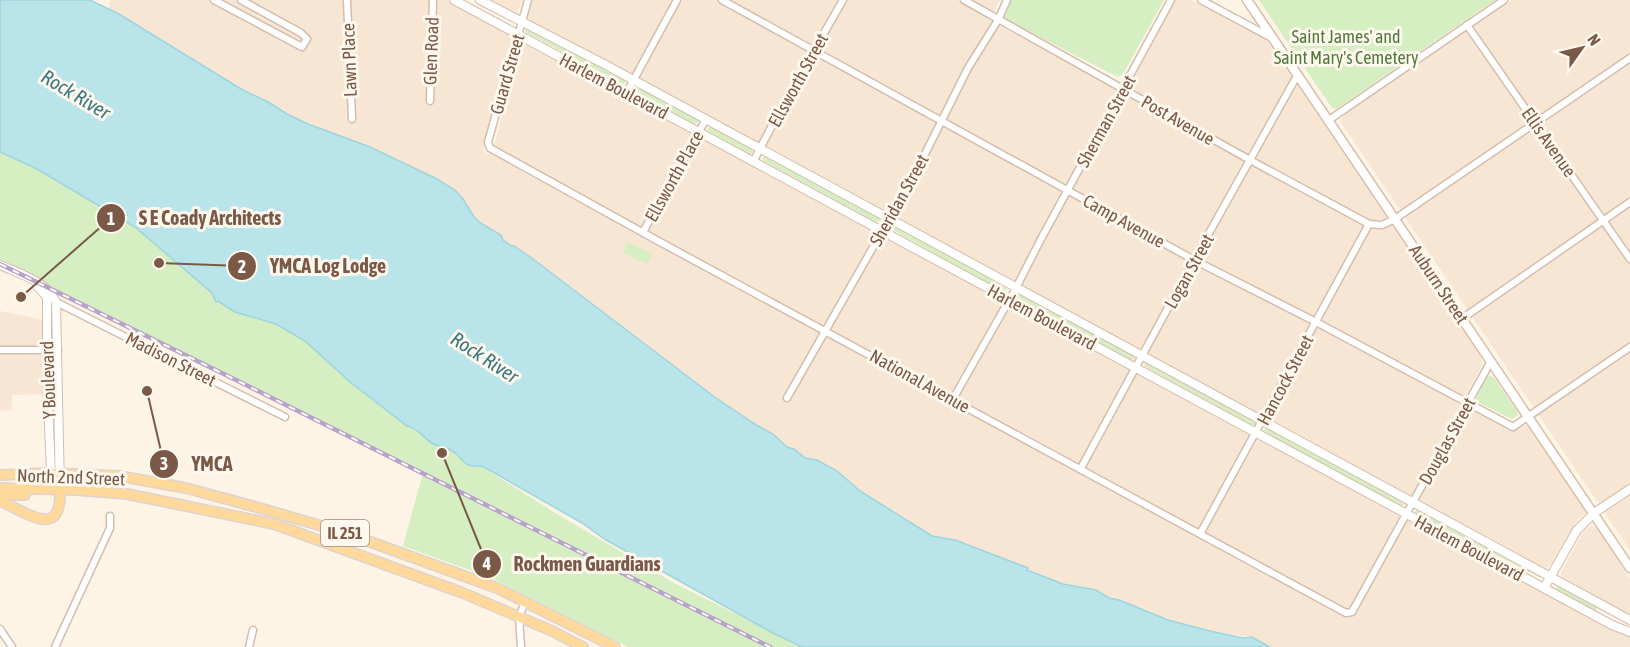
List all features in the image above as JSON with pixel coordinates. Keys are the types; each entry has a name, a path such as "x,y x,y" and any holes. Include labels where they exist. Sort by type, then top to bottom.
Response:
{"main road":[{"name":"Auburn Street","path":"1247,0 1630,568"},
{"name":"North 2nd Street","path":"0,473 34,473 57,480 76,490 127,494 274,525 433,582 519,617 583,647"},
{"name":"North 2nd Street","path":"0,488 57,480 119,476 186,488 346,533 422,560 497,588 615,647"},
{"path":"0,495 44,494 57,480"},
{"path":"0,501 39,519 54,518 59,509 57,480"}],"street":[{"path":"214,0 302,47 307,39 302,33 241,0"},
{"name":"Lawn Place","path":"347,0 352,119"},
{"name":"Glen Road","path":"430,101 433,0"},
{"name":"Harlem Boulevard","path":"454,0 1612,625 1630,632"},
{"name":"Harlem Boulevard","path":"480,0 634,80 1630,620"},
{"name":"Guard Street","path":"490,148 488,142 528,0"},
{"path":"627,92 676,0"},
{"name":"Camp Avenue","path":"722,0 1194,260 1513,427 1529,417"},
{"name":"Ellsworth Street","path":"754,160 843,0"},
{"name":"Post Avenue","path":"964,0 1369,224"},
{"name":"Sheridan Street","path":"787,398 916,172 968,68 998,20 1007,0"},
{"name":"Sherman Street","path":"953,399 1016,288 1171,0"},
{"path":"1201,0 1274,39"},
{"path":"1329,120 1504,0"},
{"name":"Ellis Avenue","path":"1467,25 1630,259"},
{"path":"1369,224 1382,225 1395,219 1630,58"},
{"name":"Logan Street","path":"1081,468 1298,74"},
{"name":"Ellsworth Place","path":"643,232 706,119"},
{"name":"National Avenue","path":"490,148 1349,614"},
{"path":"1463,318 1630,202"},
{"name":"Hancock Street","path":"1200,534 1369,224"},
{"path":"0,265 51,291 56,302"},
{"name":"Y Boulevard","path":"33,280 47,297 47,350 57,480"},
{"name":"Y Boulevard","path":"56,302 57,480"},
{"name":"Madison Street","path":"56,302 285,417"},
{"path":"1529,417 1630,347"},
{"path":"0,350 58,350"},
{"name":"Douglas Street","path":"1349,614 1491,361"},
{"path":"1544,588 1577,530 1594,513 1630,489"},
{"path":"55,647 110,528 110,516"},
{"path":"521,647 519,617 525,602"},
{"path":"0,629 12,647"},
{"path":"249,647 253,630"}],"shaded area":[{"path":"110,0 447,0 511,35 483,151 489,155 495,144 519,43 523,41 1630,637 1630,647 1270,647 1252,637 1210,631 1168,620 1076,585 1063,584 955,540 932,536 860,491 837,471 817,460 805,458 794,449 787,447 773,434 716,398 529,256 514,246 512,247 482,224 474,217 456,191 386,154 308,124 252,95 109,9"},
{"path":"490,0 522,0 517,13"},
{"path":"531,0 1000,0 989,20 1126,94 1175,0 1191,0 1240,26 1249,30 1254,29 1263,35 1481,356 1482,365 1462,403 1503,427 1515,429 1522,424 1527,426 1585,513 1577,520 1551,565 1546,568 1542,567 530,21 527,14"},
{"path":"1512,0 1630,0 1630,550 1340,121 1347,112"},
{"path":"0,311 44,320 46,394 12,395 12,410 0,411"},
{"path":"1592,526 1598,529 1630,579 1630,616 1561,576 1561,572 1585,529"}],"green space":[{"path":"1011,0 1164,0 1123,74 1118,77 1006,20 1003,13"},
{"name":"Saint James' and Saint Mary's Cemetery","path":"1259,0 1495,0 1336,109 1332,108"},
{"path":"526,29 624,80 625,83 525,32"},
{"path":"635,88 697,119 698,123 694,124 635,92"},
{"path":"710,127 752,150 752,153 708,131"},
{"path":"0,152 37,169 135,227 211,292 213,298 235,312 276,324 305,341 350,382 433,444 451,450 470,466 481,466 674,583 802,647 628,647 489,577 403,546 423,473 60,293 0,266"},
{"path":"762,157 766,157 879,218 880,221 876,222 764,161"},
{"path":"893,226 1006,287 1007,290 1003,292 889,228"},
{"path":"628,242 652,254 647,264 623,253"},
{"path":"1016,295 1020,295 1133,355 1134,359 1130,360"},
{"path":"1145,363 1254,421 1255,424 1251,425 1144,366"},
{"path":"1490,375 1518,412 1518,415 1512,419 1476,399 1485,378"},
{"path":"1264,429 1269,429 1405,504 1401,506 1265,433"},
{"path":"1416,510 1539,575 1539,577 1416,514"},
{"path":"1558,585 1595,605 1597,610 1559,592 1556,588"}],"water":[{"name":"Rock River","path":"0,0 90,0 119,14 241,89 287,114 370,147 437,179 456,191 474,217 482,224 501,235 503,240 529,256 716,398 773,434 787,447 794,449 805,458 817,460 837,471 860,491 932,536 955,540 1063,584 1096,590 1109,598 1168,620 1243,638 1252,637 1270,647 802,647 771,632 606,540 582,523 482,466 470,466 451,450 433,444 350,382 305,341 276,324 235,312 218,301 216,302 211,292 135,227 37,169 0,152"}],"railway":[{"path":"0,264 770,647"}],"place":[{"name":"YMCA Log Lodge","path":"159,263"},
{"name":"S E Coady Architects","path":"21,297"},
{"name":"YMCA","path":"147,391"},
{"name":"Rockmen Guardians","path":"442,453"}]}
